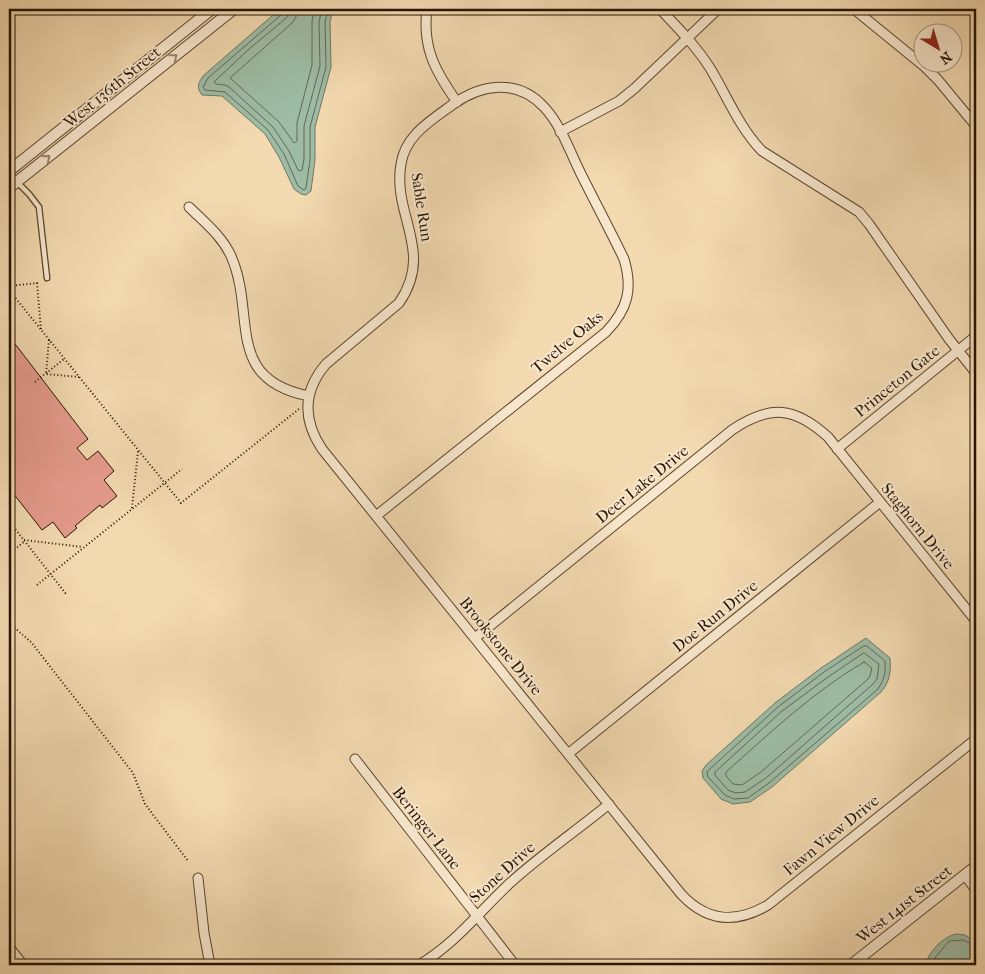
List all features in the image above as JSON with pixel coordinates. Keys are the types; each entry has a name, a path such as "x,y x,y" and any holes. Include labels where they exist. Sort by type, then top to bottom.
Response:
{"street":[{"name":"West 136th Street","path":"9,172 212,9"},
{"name":"West 136th Street","path":"13,185 234,9"},
{"path":"427,9 428,47 439,75 457,102"},
{"path":"660,9 699,52 752,140 762,151 859,212 958,351 976,373"},
{"path":"560,132 619,102 718,9"},
{"path":"854,9 925,67 976,126"},
{"name":"Sable Run","path":"306,395 317,374 326,364 399,303 407,291 415,263 413,242 406,218 400,183 401,161 413,137 466,96 490,88 502,87 514,89 536,100 544,107 560,132"},
{"name":"Twelve Oaks","path":"376,516 606,332 617,320 623,309 628,285 628,271 624,258 560,132"},
{"path":"9,172 13,185"},
{"path":"189,206 218,235 231,256 242,291 246,339 256,366 262,374 277,386 292,393 306,395"},
{"name":"Princeton Gate","path":"837,448 976,336"},
{"name":"Brookstone Drive","path":"306,395 308,420 316,440 681,894 693,905"},
{"name":"Deer Lake Drive","path":"475,638 745,421 765,414 779,412 792,414 813,423 837,448"},
{"name":"Staghorn Drive","path":"837,448 976,621"},
{"name":"Doe Run Drive","path":"568,754 880,502"},
{"name":"Fawn View Drive","path":"693,905 705,912 729,918 741,917 756,912 768,905 976,739"},
{"name":"Beringer Lane","path":"355,759 516,965"},
{"name":"Stone Drive","path":"419,965 435,956 453,941 476,915 540,857 609,804"},
{"name":"West 141st Street","path":"851,965 976,866"},
{"path":"965,875 976,890"},
{"path":"198,878 204,933 210,965"},
{"path":"9,947 24,965"}],"lane":[{"path":"13,185 29,194 39,207 47,278"}],"path":[{"path":"9,286 37,284 41,330"},
{"path":"9,290 181,503 299,409 306,395"},
{"path":"46,374 49,340"},
{"path":"35,382 65,359"},
{"path":"46,374 80,377"},
{"path":"132,509 138,450"},
{"path":"36,585 182,469"},
{"path":"9,522 66,594"},
{"path":"9,554 24,541 84,547"},
{"path":"9,623 31,642 133,774 145,804 188,861"}],"water":[{"path":"280,9 333,9 330,22 331,67 315,127 315,160 311,191 306,195 294,189 279,157 265,134 222,96 202,95 198,87 204,75"},
{"path":"866,638 890,658 889,676 881,692 772,787 750,802 733,804 721,799 703,778 702,771 707,764 775,703 821,668"},
{"path":"956,934 965,935 976,942 976,965 925,965 937,946 946,938"}],"building":[{"path":"9,336 88,439 77,448 87,460 98,451 114,471 104,480 117,496 102,508 100,505 75,526 77,528 65,538 53,522 42,530 9,488"}]}
